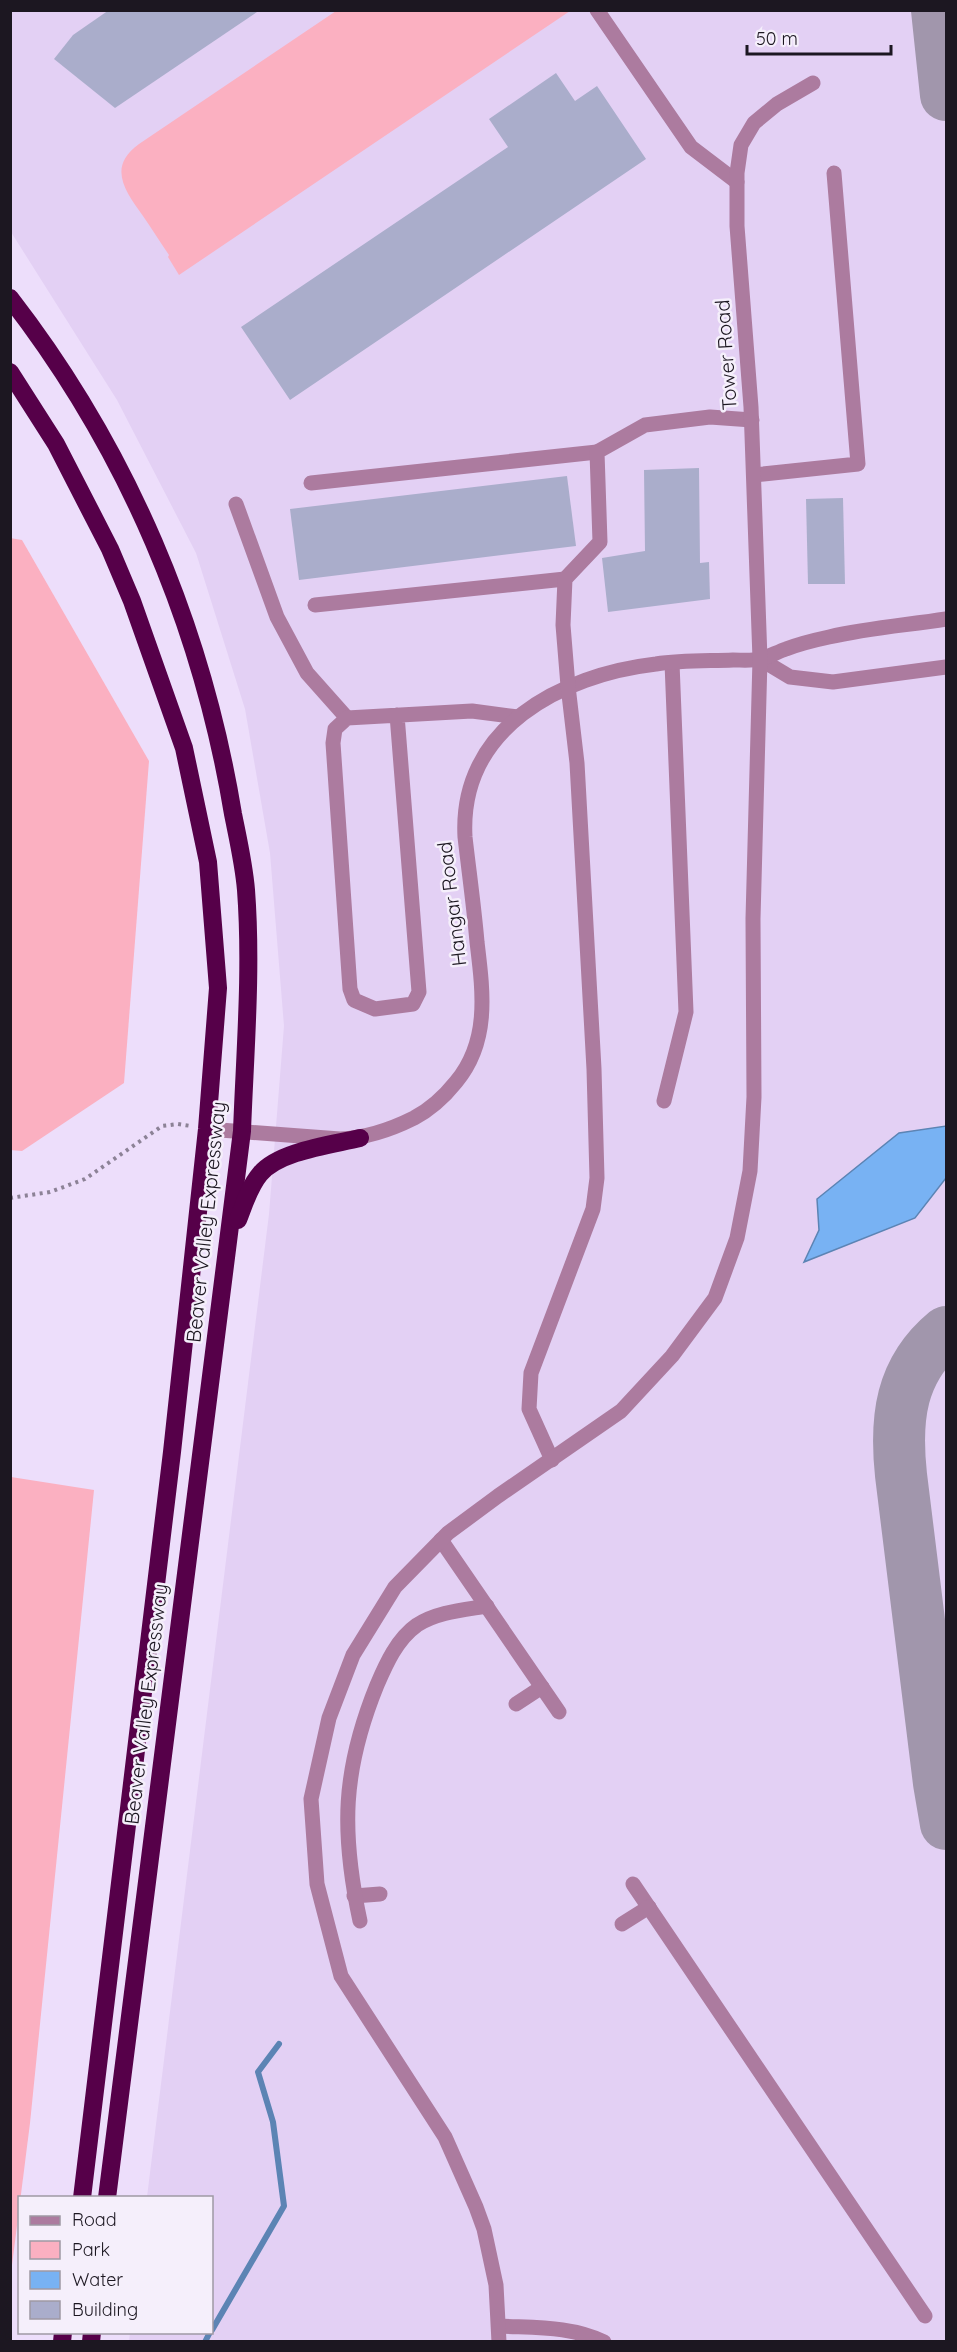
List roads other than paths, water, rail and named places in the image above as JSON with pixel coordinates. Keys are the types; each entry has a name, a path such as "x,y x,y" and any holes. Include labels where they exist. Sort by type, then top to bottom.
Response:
{"highway":[{"name":"Beaver Valley Expressway","path":"10,298 44,341 116,459 155,542 199,664 225,765 246,890 247,991 242,1131 107,2196"},
{"name":"Beaver Valley Expressway","path":"10,372 56,444 110,549 132,601 184,748 208,862 218,988 207,1129 171,1464 82,2196"},
{"path":"230,1239 254,1183 268,1166 288,1156 360,1138"}],"street":[{"path":"597,10 691,147 737,182"},
{"name":"Tower Road","path":"499,2342 494,2274 476,2207 445,2137 341,1976 317,1884 311,1799 329,1718 352,1655 395,1587 441,1540 498,1496 621,1411 672,1356 715,1298 737,1238 750,1171 754,1097 753,919 760,659 752,420 737,226 737,182 741,146 754,123 813,83"},
{"path":"754,475 858,464 834,173"},
{"path":"311,483 597,452 645,425 710,417 752,420"},
{"path":"315,605 565,579 600,542 597,452"},
{"path":"237,504 277,617 307,673 347,718"},
{"path":"552,1460 529,1409 531,1373 593,1209 597,1178 594,1069 578,763 567,686 563,625 565,579"},
{"name":"Hangar Road","path":"207,1129 340,1139 360,1138 391,1129 423,1113 435,1105 464,1073 477,1045 482,1016 482,980 464,817 466,799 478,765 502,732 518,717 552,693 608,672 672,663 760,659 788,648 831,637 946,619"},
{"path":"760,659 790,677 833,682 946,667"},
{"path":"664,1101 686,1012 672,663"},
{"path":"397,715 419,992 413,1004 375,1009 354,1000 351,989 333,742 335,729 347,718 397,715 472,711 518,717"},
{"path":"441,1540 559,1712"},
{"path":"360,1922 347,1850 349,1786 364,1717 395,1648 416,1626 450,1612 487,1606"},
{"path":"516,1704 542,1687"},
{"path":"633,1884 925,2316"},
{"path":"354,1896 380,1894"},
{"path":"622,1924 649,1907"},
{"path":"499,2326 570,2331 604,2342"}],"water":[{"path":"946,1126 946,1178 915,1218 804,1262 819,1230 817,1199 899,1133"}],"waterway":[{"path":"213,2328 284,2206 273,2122 258,2072 279,2044"},
{"path":"205,2342 209,2334"}]}
